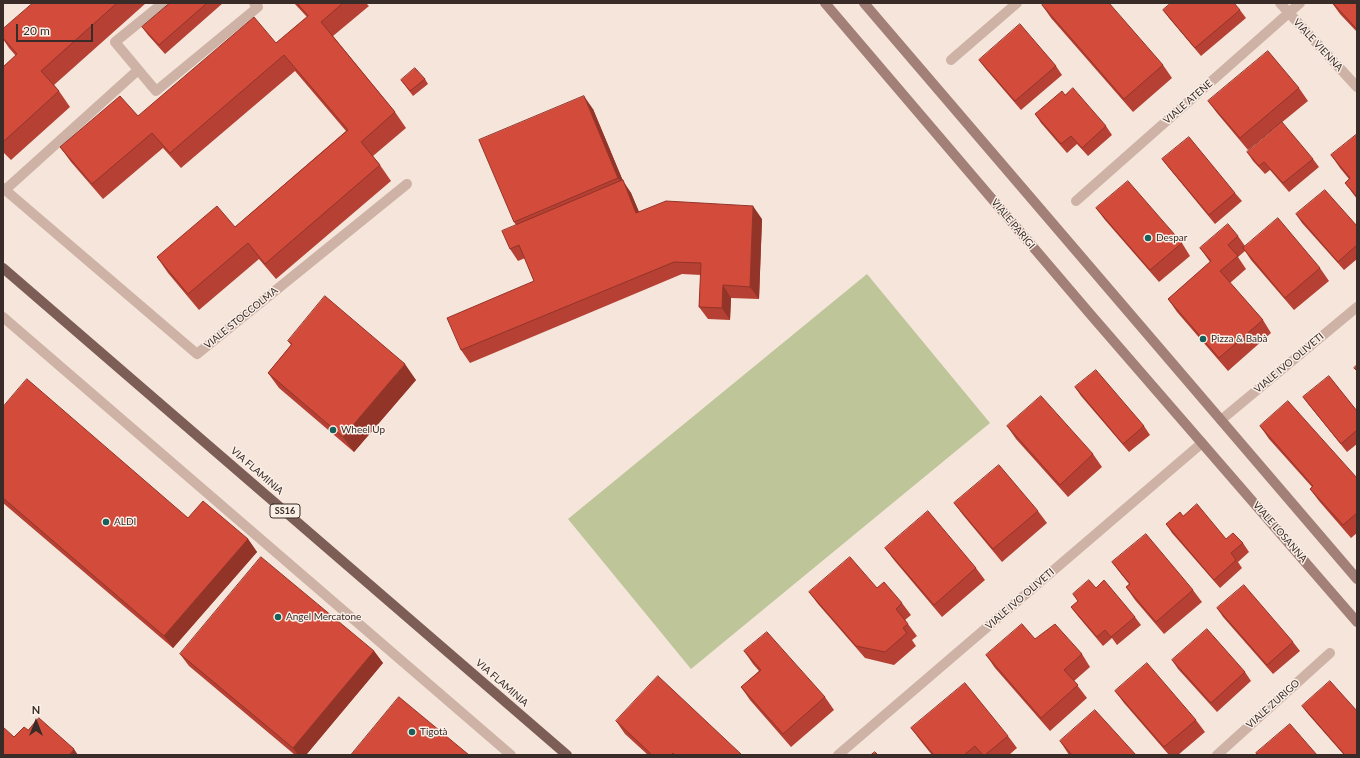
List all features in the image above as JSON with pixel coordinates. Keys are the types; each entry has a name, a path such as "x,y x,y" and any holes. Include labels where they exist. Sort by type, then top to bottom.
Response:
{"main road":[{"name":"VIALE PARIGI","path":"825,3 1202,443"},
{"path":"864,3 1357,579"},
{"name":"VIA FLAMINIA","path":"3,268 567,755"},
{"name":"VIALE LOSANNA","path":"1202,443 1357,622"}],"street":[{"path":"163,3 115,42 156,91 258,7 254,3"},
{"path":"951,60 1017,3"},
{"name":"VIALE VIENNA","path":"1280,3 1357,87"},
{"name":"VIALE ATENE","path":"1076,201 1300,3"},
{"name":"VIALE STOCCOLMA","path":"138,70 4,189 197,354 408,184"},
{"name":"VIALE IVO OLIVETI","path":"1221,420 1357,307"},
{"path":"3,317 511,755"},
{"name":"VIALE IVO OLIVETI","path":"838,755 1202,443"},
{"name":"VIALE ZURIGO","path":"1217,755 1330,653"}],"green space":[{"path":"867,274 990,423 691,669 568,519"}],"building":[{"path":"33,3 117,3 41,71 59,91 3,142 3,67 17,54 3,38 3,29"},
{"path":"170,3 207,3 159,45 142,27"},
{"path":"297,3 343,3 321,22 395,112 361,142 380,165 265,264 248,243 188,294 157,257 217,206 235,227 348,130 284,55 170,153 152,133 92,184 60,147 120,96 138,116 254,17 276,43 308,16"},
{"path":"1045,3 1109,3 1163,65 1124,99 1042,5"},
{"path":"1171,3 1234,3 1240,10 1195,48 1163,10"},
{"path":"1333,3 1357,3 1357,29"},
{"path":"1020,24 1056,66 1015,101 979,60"},
{"path":"1268,51 1299,88 1240,138 1208,101"},
{"path":"415,68 425,79 410,91 401,80"},
{"path":"1073,88 1106,126 1082,148 1071,136 1061,144 1035,114 1062,91 1065,95"},
{"path":"584,96 618,178 514,222 479,140"},
{"path":"1282,122 1313,159 1283,183 1264,162 1259,166 1247,152"},
{"path":"1356,135 1357,197 1345,183 1350,178 1331,155"},
{"path":"1189,137 1235,193 1209,215 1162,159"},
{"path":"623,180 636,213 666,201 753,206 750,287 723,285 722,308 699,307 701,263 674,262 461,350 447,318 534,281 519,245 510,249 502,231"},
{"name":"Despar","path":"1128,181 1182,243 1150,270 1096,208"},
{"path":"1325,190 1357,226 1357,245 1338,262 1296,214"},
{"path":"1278,218 1320,268 1285,298 1243,248"},
{"path":"1228,224 1238,236 1228,245 1238,256 1220,271 1263,320 1219,358 1168,299 1211,261 1200,248"},
{"path":"325,296 405,364 343,437 268,373 292,344 288,341"},
{"path":"1096,370 1144,426 1123,444 1075,387"},
{"path":"1329,376 1357,411 1357,430 1341,444 1303,397"},
{"name":"ALDI","path":"27,379 188,518 203,501 248,539 164,636 3,498 3,407"},
{"path":"1041,396 1093,454 1060,485 1007,426"},
{"path":"1288,401 1357,478 1357,513 1343,525 1310,489 1313,486 1260,426"},
{"path":"999,465 1038,511 993,549 954,503"},
{"path":"1197,504 1226,539 1233,533 1243,543 1231,553 1236,560 1214,580 1166,524 1180,512 1183,516"},
{"path":"928,511 976,568 934,605 885,548"},
{"path":"1146,534 1193,590 1156,622 1126,587 1130,584 1112,562"},
{"name":"Angel Mercatone","path":"261,557 374,651 293,748 180,654"},
{"path":"850,557 877,588 884,582 902,603 896,609 908,624 903,628 907,633 885,652 856,646 809,592"},
{"path":"1089,580 1096,588 1104,580 1135,617 1111,637 1105,630 1097,637 1071,607 1078,601 1073,594"},
{"path":"1244,585 1293,642 1267,665 1217,608"},
{"path":"1022,624 1035,639 1055,624 1082,654 1064,670 1078,685 1041,718 986,655"},
{"path":"1207,629 1245,672 1211,703 1172,660"},
{"path":"767,632 825,697 783,734 741,687 761,670 744,651"},
{"path":"1147,663 1196,720 1164,747 1115,691"},
{"path":"658,676 742,755 675,755 673,753 671,755 652,755 616,721"},
{"path":"1330,681 1357,711 1357,755 1345,755 1302,706"},
{"path":"965,683 1008,736 985,755 983,755 975,746 964,755 934,755 911,728"},
{"name":"Tigotà","path":"399,697 469,755 351,755"},
{"path":"1095,710 1136,755 1072,755 1060,741"},
{"path":"39,718 74,749 69,755 3,755 3,727 14,737 24,727 28,730"},
{"path":"1290,724 1317,755 1258,755 1256,753"},
{"path":"875,752 878,755 871,755"}],"place":[{"name":"Despar","path":"1148,238"},
{"name":"Pizza & Babà","path":"1203,339"},
{"name":"Wheel Up","path":"333,430"},
{"name":"ALDI","path":"106,522"},
{"name":"Angel Mercatone","path":"278,617"},
{"name":"Tigotà","path":"412,732"}]}
